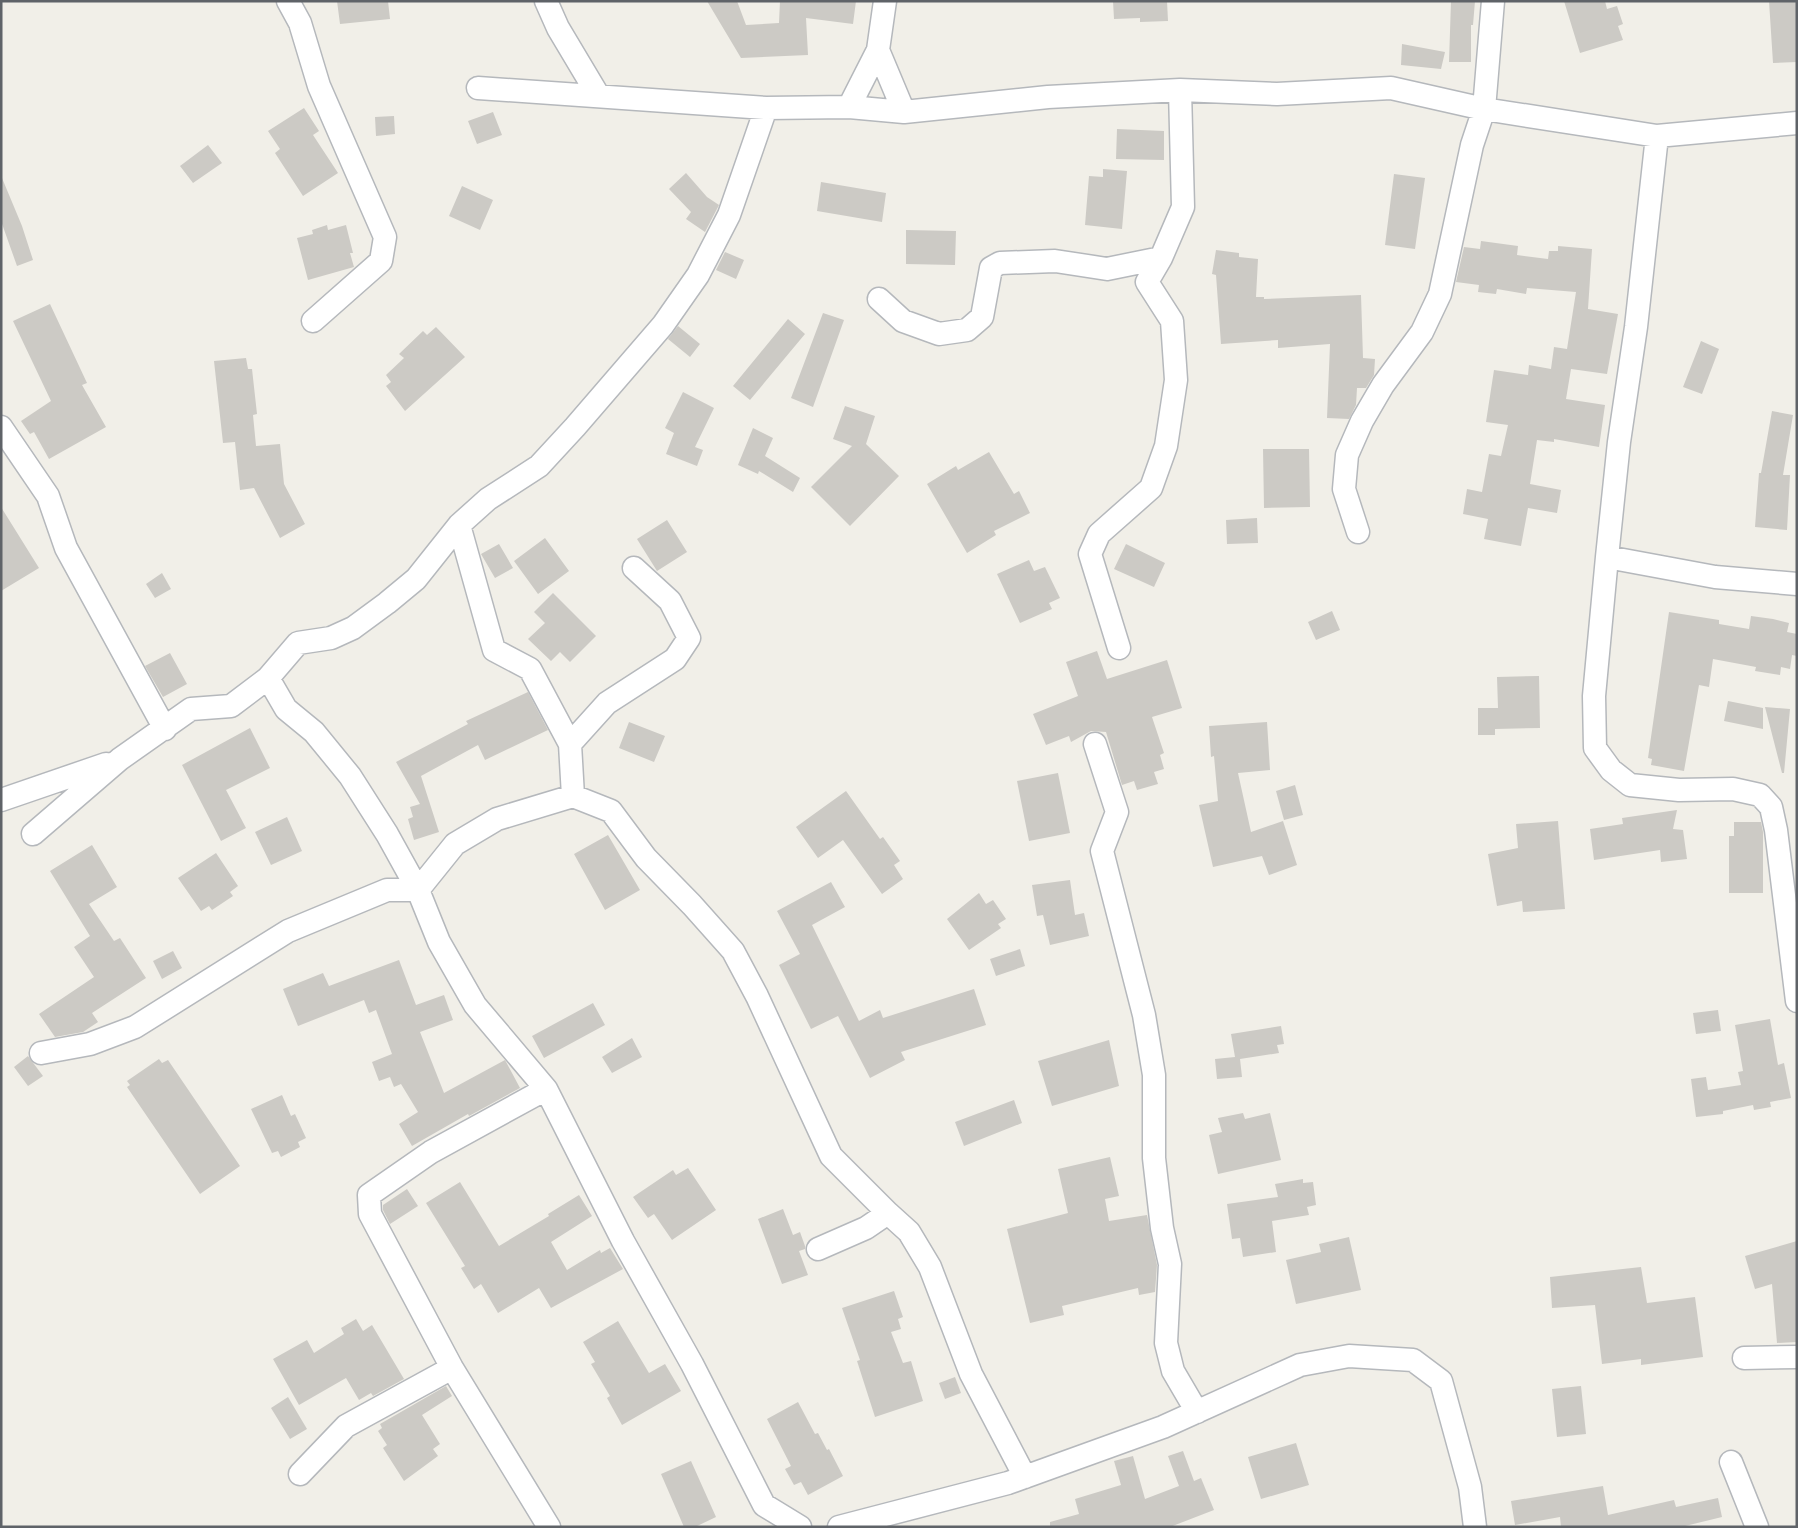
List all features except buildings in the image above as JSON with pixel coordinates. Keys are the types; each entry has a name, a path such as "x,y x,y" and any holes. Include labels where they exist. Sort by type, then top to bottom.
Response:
{"street":[{"path":"288,1 300,23 319,86 385,238 381,261 313,321"},
{"path":"546,1 558,28 598,95"},
{"path":"849,108 878,50 885,1"},
{"path":"1358,532 1344,489 1347,455 1362,421 1383,385 1422,332 1440,294 1462,189 1484,109 1493,1"},
{"path":"878,50 904,112"},
{"path":"478,88 766,108 849,108 904,112 1048,97 1180,90 1277,94 1391,88 1484,109 1657,136 1797,123"},
{"path":"1119,648 1090,554 1099,534 1151,488 1166,446 1176,380 1172,321 1147,282 1161,258 1182,207 1180,90"},
{"path":"33,834 120,759 191,709 231,706 268,678 298,643 331,638 353,628 416,579 459,525 488,499 540,466 663,325 698,275 730,215 766,108"},
{"path":"1657,136 1636,327 1619,442 1607,557 1594,696 1595,748 1610,770 1630,785 1678,790 1733,790 1760,795 1771,807 1776,830 1796,979 1797,1001"},
{"path":"878,299 903,321 939,334 967,330 982,317 991,268 1000,263 1055,261 1107,269 1161,258"},
{"path":"1,427 48,496 66,548 165,729"},
{"path":"459,525 494,650 530,669 570,744 573,796"},
{"path":"1607,557 1715,577 1797,584"},
{"path":"570,744 607,703 675,659 689,638 670,601 634,568"},
{"path":"268,678 286,709 314,732 350,776 387,834 418,890 439,942 475,1005 546,1089 623,1241 692,1364 764,1504 800,1527"},
{"path":"1095,744 1117,812 1102,851 1144,1015 1154,1075 1154,1158 1162,1228 1170,1264 1166,1343 1173,1371 1197,1412"},
{"path":"1,800 120,759"},
{"path":"418,890 455,844 497,819 573,796 612,810 646,858 733,951 758,996 831,1156 908,1232 930,1267 971,1374 1025,1476"},
{"path":"41,1053 90,1044 135,1027 288,931 387,890 418,890"},
{"path":"546,1089 430,1152 369,1196 370,1214 452,1368 549,1527"},
{"path":"818,1249 866,1228 888,1213"},
{"path":"839,1527 1008,1483 1163,1427 1300,1366 1349,1356 1413,1360 1441,1381 1470,1487 1475,1527"},
{"path":"1744,1358 1797,1358"},
{"path":"300,1474 346,1426 452,1368"},
{"path":"1731,1462 1757,1527"}]}
